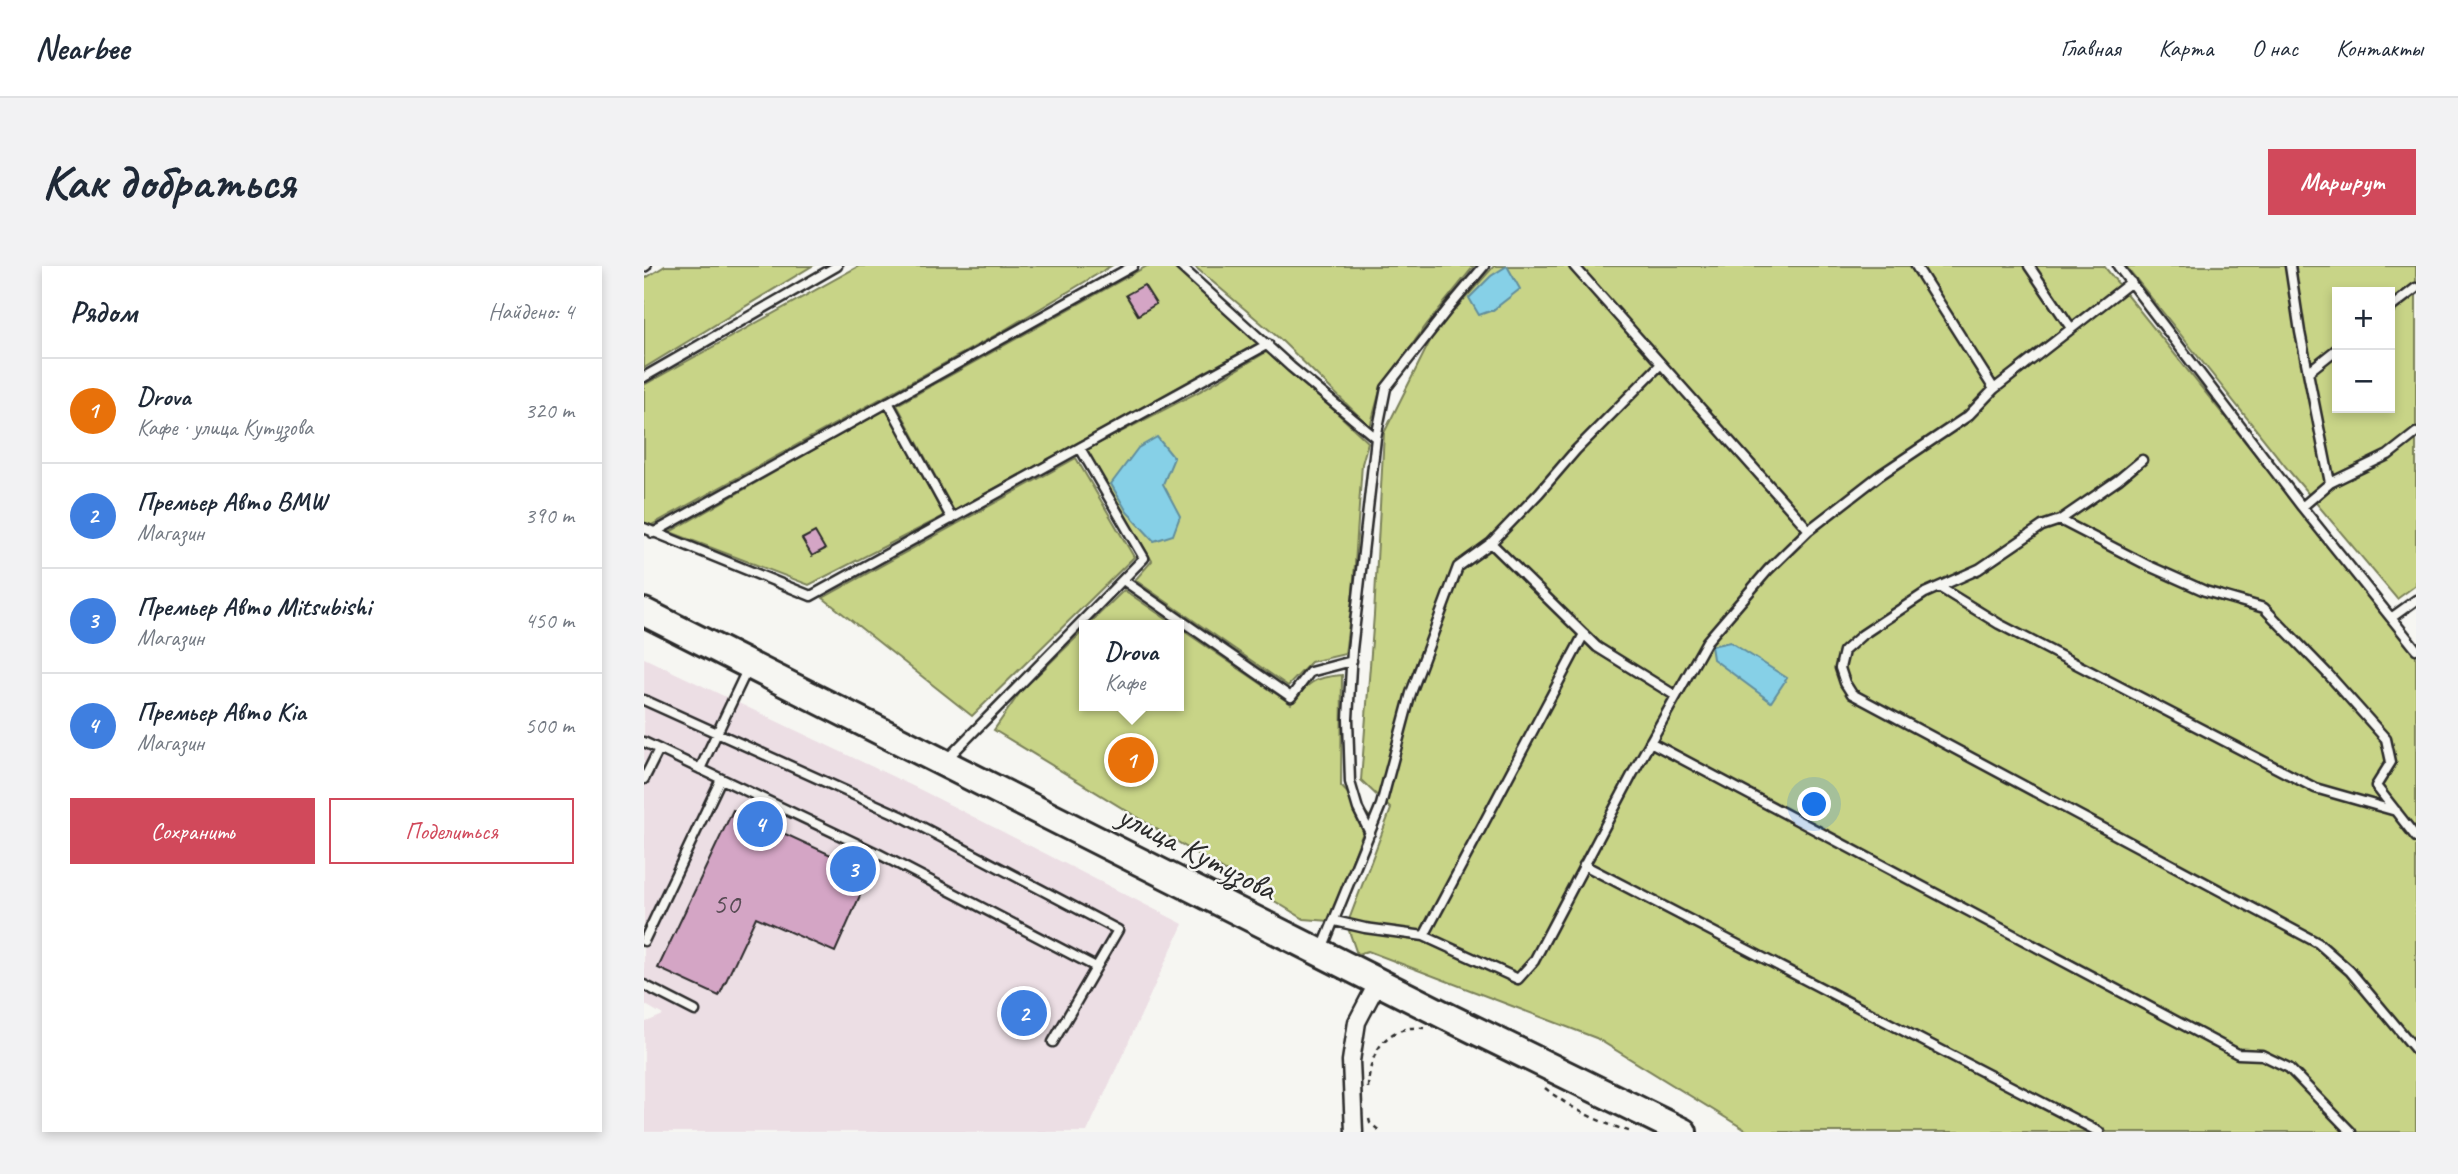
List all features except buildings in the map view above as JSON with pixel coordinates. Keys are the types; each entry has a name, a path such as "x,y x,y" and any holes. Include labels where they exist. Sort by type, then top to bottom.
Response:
{"main road":[{"name":"улица Кутузова","path":"644,612 1460,1023 1683,1132"}],"street":[{"path":"1358,1130 1351,1061 1357,1023 1379,980"}],"lane":[{"path":"644,377 837,266"},
{"path":"653,533 1133,266"},
{"path":"1180,266 1376,439"},
{"path":"1370,833 1358,809 1350,782 1348,719 1376,439 1386,388 1484,266"},
{"path":"1574,266 1809,530"},
{"path":"1916,266 1994,389"},
{"path":"2029,266 2071,328"},
{"path":"2118,266 2302,507 2416,649"},
{"path":"2290,266 2330,483"},
{"path":"1335,921 1424,936 1517,979 1534,961 1650,742 1707,641 1768,570 1809,530 1880,475 1968,416 1994,389 2131,282"},
{"path":"2395,304 2416,288"},
{"path":"644,528 811,596 1268,344"},
{"path":"2308,372 2336,350"},
{"path":"1321,952 1381,805 1411,693 1458,567 1491,544 1576,450 1661,364"},
{"path":"888,402 952,519"},
{"path":"2302,507 2330,483 2388,455 2416,433"},
{"path":"1080,448 1144,558 1084,620"},
{"path":"2142,460 2060,520 2042,526 1979,569 1925,593 1863,635 1844,651 1840,668 1844,683 1852,694 2318,943 2350,971 2416,1050"},
{"path":"2060,520 2148,566 2194,586 2264,608 2386,739 2391,762 2376,786 2416,837"},
{"path":"1491,544 1597,647 1676,696"},
{"path":"1123,580 1180,620"},
{"path":"1939,587 1999,624 2315,788 2396,811"},
{"path":"2391,618 2416,600"},
{"path":"1184,622 1291,697 1310,673 1352,661"},
{"path":"943,763 1079,625"},
{"path":"1424,936 1584,635"},
{"path":"700,769 750,665"},
{"path":"644,699 903,817 1118,930 1053,1041"},
{"path":"644,742 879,854 1096,967"},
{"path":"1650,742 2238,1054 2262,1055 2289,1068 2351,1132"},
{"path":"644,779 659,749"},
{"path":"644,942 721,779"},
{"path":"1584,865 2099,1132"},
{"path":"644,985 695,1011"}],"path":[{"path":"1368,1092 1368,1069 1373,1054 1385,1040 1398,1031 1413,1027 1428,1029"},
{"path":"1543,1087 1561,1101 1603,1124 1632,1132"},
{"path":"1368,1115 1370,1123 1381,1132"}],"shaded area":[{"path":"644,658 921,790 1183,924 1087,1132 644,1132 644,1023 663,1015 644,1004"}],"green space":[{"path":"665,266 812,266 644,368 644,279"},
{"path":"859,266 1111,266 996,335 650,526 644,522 644,385"},
{"path":"1147,266 1173,266 1258,343 954,511 897,405"},
{"path":"1194,266 1474,266 1381,387 1370,427 1280,339"},
{"path":"1494,266 2104,266 2416,655 2416,1132 1749,1132 1596,1038 1368,951 1357,954 1347,925 1391,809 1361,780 1384,433 1434,333"},
{"path":"2126,266 2416,266 2416,585 2397,599 2290,472"},
{"path":"1270,350 1368,442 1362,464 1353,592 1345,654 1311,662 1288,686 1135,580 1152,561 1086,450 1200,391"},
{"path":"886,408 944,516 809,585 670,532"},
{"path":"1076,458 1134,557 972,716 823,598"},
{"path":"1124,590 1168,620 1093,620"},
{"path":"1184,631 1291,704 1312,682 1324,677 1342,675 1341,786 1369,816 1330,921 1304,919 994,730 1021,691 1079,635 1079,711 1184,711"}],"water":[{"path":"1507,266 1520,289 1493,310 1479,315 1469,298 1491,276"},
{"path":"1157,437 1174,458 1163,484 1180,516 1173,535 1154,541 1127,512 1111,484 1138,448"},
{"path":"1730,642 1787,678 1771,702 1713,659 1711,646"}],"place":[{"name":"Drova","path":"1131,760"},
{"name":"Премьер Авто Kia","path":"760,824"},
{"name":"Премьер Авто Mitsubishi","path":"853,869"},
{"name":"Премьер Авто BMW","path":"1024,1013"}]}
